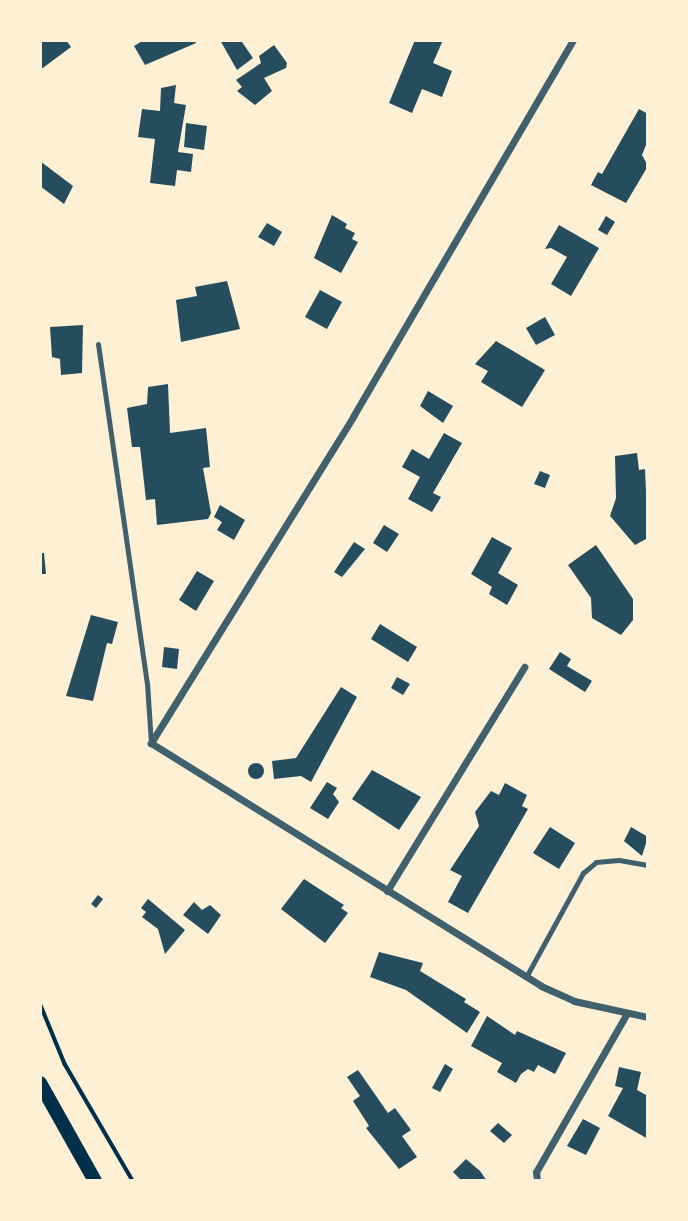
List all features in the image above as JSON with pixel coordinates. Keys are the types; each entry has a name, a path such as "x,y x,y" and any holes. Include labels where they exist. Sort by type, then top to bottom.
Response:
{"main road":[{"path":"40,1083 95,1181"}],"street":[{"path":"573,40 354,417 150,743 526,977 574,1001 648,1017"},
{"path":"387,891 524,667"},
{"path":"537,1181 536,1172 627,1013"}],"lane":[{"path":"98,344 147,683 150,743"},
{"path":"526,977 583,873 596,862 619,860 648,865"}],"path":[{"path":"40,1003 65,1064 133,1181"}],"building":[{"path":"40,40 66,40 71,47 40,70"},
{"path":"144,40 195,40 196,43 145,65 134,46"},
{"path":"220,40 245,40 242,42 253,58 237,70"},
{"path":"415,40 443,40 433,63 452,71 442,97 422,89 412,113 389,103"},
{"path":"274,45 287,63 286,68 264,78 272,91 255,105 237,91 242,87 236,80 261,63 259,56"},
{"path":"176,85 174,103 186,105 178,152 193,154 191,172 177,170 175,186 150,183 155,139 138,137 142,109 160,111 161,88"},
{"path":"639,109 648,114 648,140 642,155 648,166 626,203 591,185 598,172 602,174"},
{"path":"186,123 207,126 204,150 184,147"},
{"path":"40,161 73,186 64,204 40,186"},
{"path":"332,215 347,224 345,228 355,233 352,239 358,242 341,273 314,258"},
{"path":"606,216 615,222 607,235 598,230"},
{"path":"267,223 282,232 274,246 258,237"},
{"path":"559,225 599,248 571,296 551,284 567,257 551,248 545,249"},
{"path":"227,281 240,329 181,342 176,300 197,296 195,287"},
{"path":"320,290 342,302 327,329 305,317"},
{"path":"545,317 555,335 536,345 526,328"},
{"path":"83,325 82,373 61,375 60,359 52,357 50,327"},
{"path":"496,341 545,370 522,407 481,382 488,371 475,364"},
{"path":"168,384 170,433 206,428 210,467 203,468 211,513 208,519 157,525 155,499 146,500 140,447 132,447 127,408 147,404 148,387"},
{"path":"428,391 453,406 443,423 420,406"},
{"path":"444,433 462,443 433,493 441,497 432,512 408,499 420,477 402,467 412,449 429,459"},
{"path":"637,453 639,470 645,469 648,538 635,545 610,516 616,498 615,456"},
{"path":"540,471 550,475 545,488 534,484"},
{"path":"220,505 245,520 234,540 217,530 222,522 214,517"},
{"path":"384,525 399,534 387,552 373,543"},
{"path":"492,537 512,548 498,573 518,585 507,605 489,594 492,587 471,574"},
{"path":"354,542 365,549 342,577 334,572"},
{"path":"596,545 633,599 633,620 621,635 592,618 591,598 568,565"},
{"path":"40,553 44,553 46,574 40,574"},
{"path":"197,571 214,581 196,611 179,600"},
{"path":"91,615 118,622 112,644 107,643 93,701 66,696"},
{"path":"380,624 417,647 408,662 371,639"},
{"path":"164,647 179,649 177,669 162,667"},
{"path":"560,652 571,659 567,666 592,681 585,692 549,669"},
{"path":"397,677 410,684 403,695 391,688"},
{"path":"341,687 357,697 311,782 301,776 274,779 272,761 296,758"},
{"path":"256,763 262,765 262,777 256,779 250,777 248,771 250,765"},
{"path":"372,770 421,797 399,830 352,799"},
{"path":"327,782 337,788 333,794 339,802 328,819 310,808"},
{"path":"505,783 527,795 522,806 528,809 468,913 448,902 462,876 450,870 479,826 475,812 491,791 499,795"},
{"path":"550,827 575,843 559,869 533,853"},
{"path":"631,827 648,837 642,856 624,841"},
{"path":"304,879 344,905 341,908 348,913 325,943 281,909"},
{"path":"98,895 103,899 96,908 91,904"},
{"path":"148,899 185,930 165,954 158,929 142,917 146,912 141,908"},
{"path":"194,902 202,910 210,905 221,915 208,934 183,915"},
{"path":"379,952 423,963 420,971 466,999 464,1002 480,1012 467,1033 406,990 370,977"},
{"path":"487,1016 515,1035 517,1031 566,1053 555,1074 538,1065 534,1072 528,1069 521,1074 516,1083 497,1072 502,1063 471,1046"},
{"path":"445,1064 453,1069 440,1092 432,1088"},
{"path":"619,1067 641,1072 637,1090 648,1096 648,1139 608,1116 623,1088 615,1086"},
{"path":"358,1070 388,1113 395,1108 411,1130 402,1136 417,1157 399,1169 366,1128 369,1126 353,1101 360,1096 347,1077"},
{"path":"583,1119 600,1128 586,1155 567,1146"},
{"path":"498,1123 512,1135 504,1143 490,1131"},
{"path":"466,1159 487,1181 462,1181 453,1172"}]}
